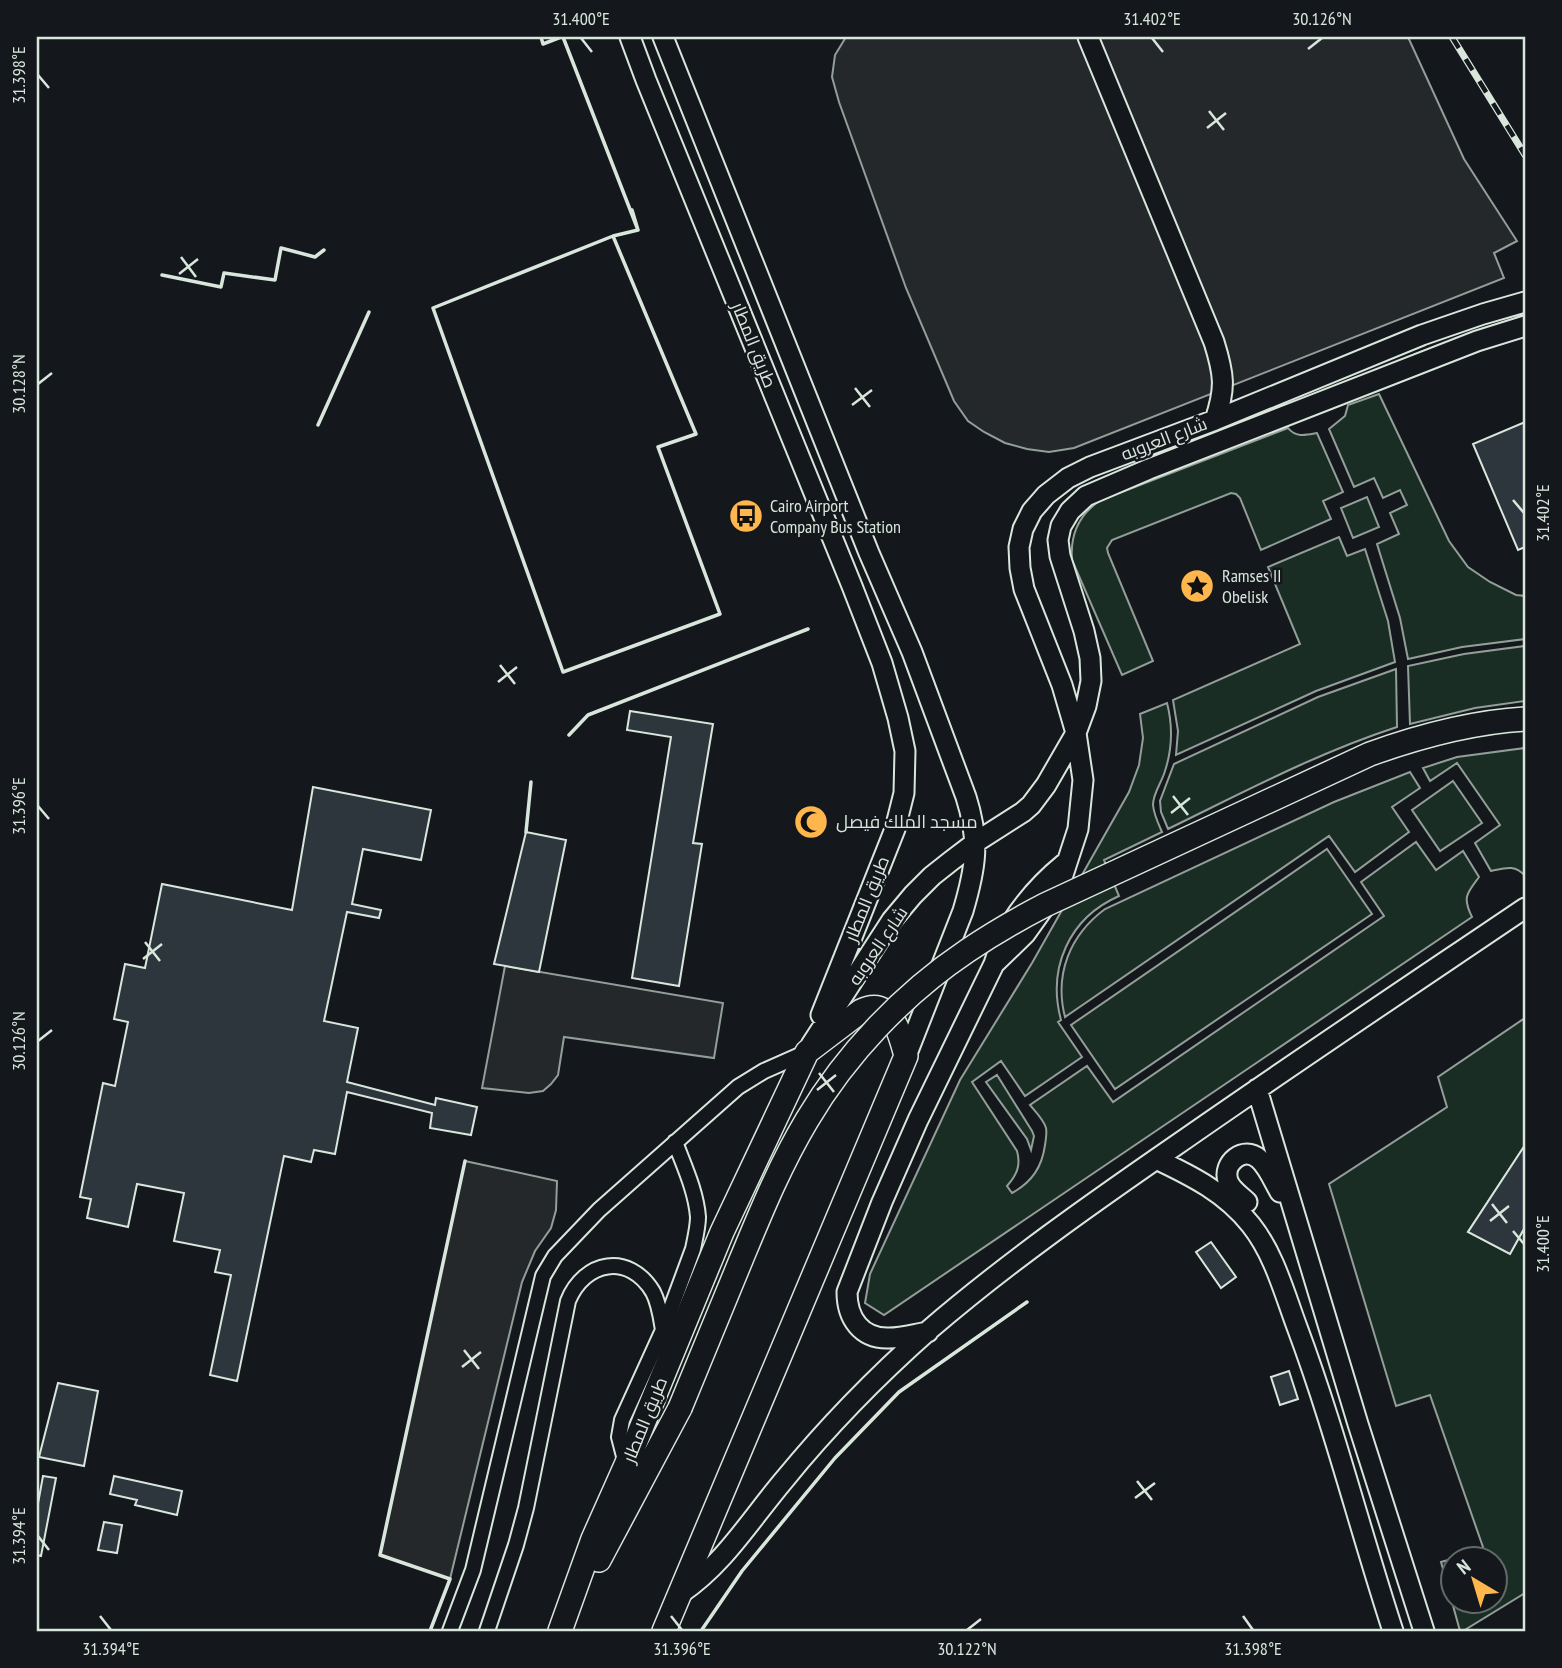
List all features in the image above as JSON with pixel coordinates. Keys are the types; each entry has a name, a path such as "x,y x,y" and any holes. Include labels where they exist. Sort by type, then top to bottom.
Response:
{"main road":[{"name":"طريق المطار","path":"560,1630 593,1539 722,1232 807,1052 895,829 904,793 905,751 890,686 843,562 630,37"},
{"name":"طريق المطار","path":"663,37 869,553 904,633 966,796 976,842 974,864 962,912 906,1056 664,1631"},
{"path":"1088,37 1222,366 1224,386 1215,420"},
{"path":"646,80 675,70"},
{"name":"شارع العروبه","path":"1076,733 1062,685 1024,590 1020,568 1019,547 1023,529 1032,511 1046,495 1068,478 1090,467 1215,420 1422,335 1525,302"},
{"name":"شارع العروبه","path":"807,1052 892,920 913,895 932,876 976,842 1014,819 1031,805 1046,785 1076,733 1086,706 1091,681 1090,658 1084,631 1060,556 1058,540 1061,526 1070,511 1086,496 1149,469 1476,341 1525,326"},
{"path":"843,562 869,553"},
{"path":"875,646 904,633"},
{"path":"560,1630 680,1408 785,1159 834,1080 894,1011 965,952 1004,927 1045,905 1370,754 1457,728 1525,719"},
{"path":"928,1332 890,1338 866,1333 850,1315 847,1292 918,1120 994,964 1038,917 1060,881 1078,830 1083,780 1076,733"},
{"path":"681,1593 697,1582 724,1555 811,1448 880,1375 1012,1262 1257,1089 1525,908"},
{"path":"807,1052 855,1015 874,1007 886,1011 891,1018 900,1033 906,1056"},
{"path":"1257,1089 1358,1424 1424,1631"},
{"path":"1294,1214 1259,1158 1244,1154 1231,1162 1227,1175 1229,1184 1261,1218 1270,1255 1310,1360 1393,1631"},
{"path":"1156,1159 1221,1195 1252,1226 1270,1255"}],"street":[{"path":"450,1631 476,1560 543,1276 555,1256 591,1218 738,1087 764,1070 807,1052"},
{"path":"626,1465 620,1446 619,1428 663,1330 693,1250 698,1218 676,1142"},
{"path":"487,1631 526,1508 568,1301 574,1288 584,1276 600,1267 617,1265 632,1271 653,1293 663,1330"}],"green space":[{"path":"1379,394 1449,541 1468,567 1490,582 1516,595 1525,596 1525,639 1462,647 1408,659 1400,618 1377,544 1399,534 1390,513 1407,505 1400,490 1383,498 1374,478 1354,487 1329,429 1345,416 1348,405"},
{"path":"1288,428 1298,435 1317,433 1343,492 1323,501 1331,519 1261,550 1240,498 1231,493 1112,540 1107,548 1108,553 1153,661 1122,675 1072,560 1074,533 1082,518 1101,500"},
{"path":"1367,497 1379,527 1353,538 1341,508"},
{"path":"1339,537 1347,556 1365,549 1388,621 1395,662 1316,691 1176,755 1178,731 1173,700 1300,644 1268,567"},
{"path":"1525,646 1525,701 1475,708 1410,724 1408,666 1464,654"},
{"path":"1396,669 1397,727 1309,761 1168,829 1160,801 1174,764 1318,697"},
{"path":"1167,703 1170,747 1167,765 1153,805 1162,832 1104,860 1119,896 1087,917 1075,931 1060,964 1057,1001 1061,1020 1058,1022 1082,1057 1025,1096 1001,1061 972,1082 1017,1151 1017,1170 1007,1186 1012,1193 1030,1179 1039,1167 1044,1153 1046,1128 1030,1105 1087,1066 1113,1102 1384,916 1361,882 1416,842 1436,870 1463,851 1479,877 1467,896 1472,917 884,1315 865,1303 870,1274 960,1080 1032,963 1129,792 1139,765 1143,738 1140,714"},
{"path":"1525,748 1525,876 1514,868 1491,871 1475,843 1500,825 1457,763 1430,781 1423,768 1457,757"},
{"path":"1410,772 1420,788 1392,807 1409,832 1355,872 1329,836 1065,1017 1062,986 1068,957 1082,931 1105,909 1334,802"},
{"path":"1453,781 1482,823 1440,851 1412,810"},
{"path":"1327,849 1372,914 1115,1089 1071,1025"},
{"path":"1525,1018 1525,1145 1468,1232 1510,1254 1525,1227 1525,1593 1510,1602 1510,1546 1483,1546 1430,1395 1396,1406 1329,1184 1447,1107 1438,1077"},
{"path":"997,1075 1032,1131 1034,1136 1031,1150 1027,1139 986,1082"},
{"path":"1456,1616 1487,1616 1463,1631 1460,1631"}],"shaded area":[{"path":"846,37 1408,37 1464,159 1517,241 1494,253 1504,278 1074,448 1049,452 1005,443 968,421 954,401 906,288 832,77 835,55"},
{"path":"505,966 723,1003 714,1058 564,1037 558,1075 543,1091 529,1093 482,1088"},
{"path":"465,1161 557,1181 556,1210 551,1228 535,1251 522,1282 450,1579 380,1555"}],"building":[{"path":"1525,422 1525,547 1518,550 1473,444"},
{"path":"630,711 713,724 693,843 702,844 679,986 632,978 671,737 627,730"},
{"path":"313,787 431,810 421,860 363,849 352,904 381,910 379,918 347,912 324,1021 358,1028 347,1082 435,1105 436,1098 477,1107 471,1135 430,1128 432,1113 347,1092 335,1154 314,1150 311,1162 284,1156 237,1381 210,1375 231,1275 215,1272 220,1250 174,1241 184,1193 137,1184 128,1227 87,1218 91,1199 80,1197 103,1083 115,1086 128,1022 114,1019 125,964 145,968 162,884 292,910"},
{"path":"526,832 566,840 539,972 494,964"},
{"path":"1525,1145 1525,1227 1510,1254 1468,1232"},
{"path":"1211,1242 1236,1277 1221,1288 1196,1252"},
{"path":"1289,1371 1298,1399 1280,1405 1271,1377"},
{"path":"58,1383 98,1391 84,1466 39,1457"},
{"path":"43,1476 56,1478 41,1556 37,1555 37,1509"},
{"path":"114,1476 182,1491 177,1515 135,1505 137,1500 110,1494"},
{"path":"104,1522 122,1525 117,1553 98,1550"}],"railway":[{"path":"1452,37 1525,155"}],"wall":[{"path":"541,37 543,44 561,37"},
{"path":"563,37 638,230 613,236 433,308 563,672 720,614 658,447 696,434 613,236 638,230 632,210"},
{"path":"162,275 221,287 224,273 275,280 281,248 315,257 324,250"},
{"path":"318,425 369,312"},
{"path":"569,735 588,715 808,629"},
{"path":"526,832 531,782"},
{"path":"430,1631 450,1579 380,1555 465,1161"},
{"path":"701,1631 742,1571 835,1458 899,1392 1027,1302"}],"place":[{"name":"Cairo Airport Company Bus Station","path":"746,516"},
{"name":"Ramses II Obelisk","path":"1197,586"},
{"name":"مسجد الملك فيصل","path":"811,822"}]}
